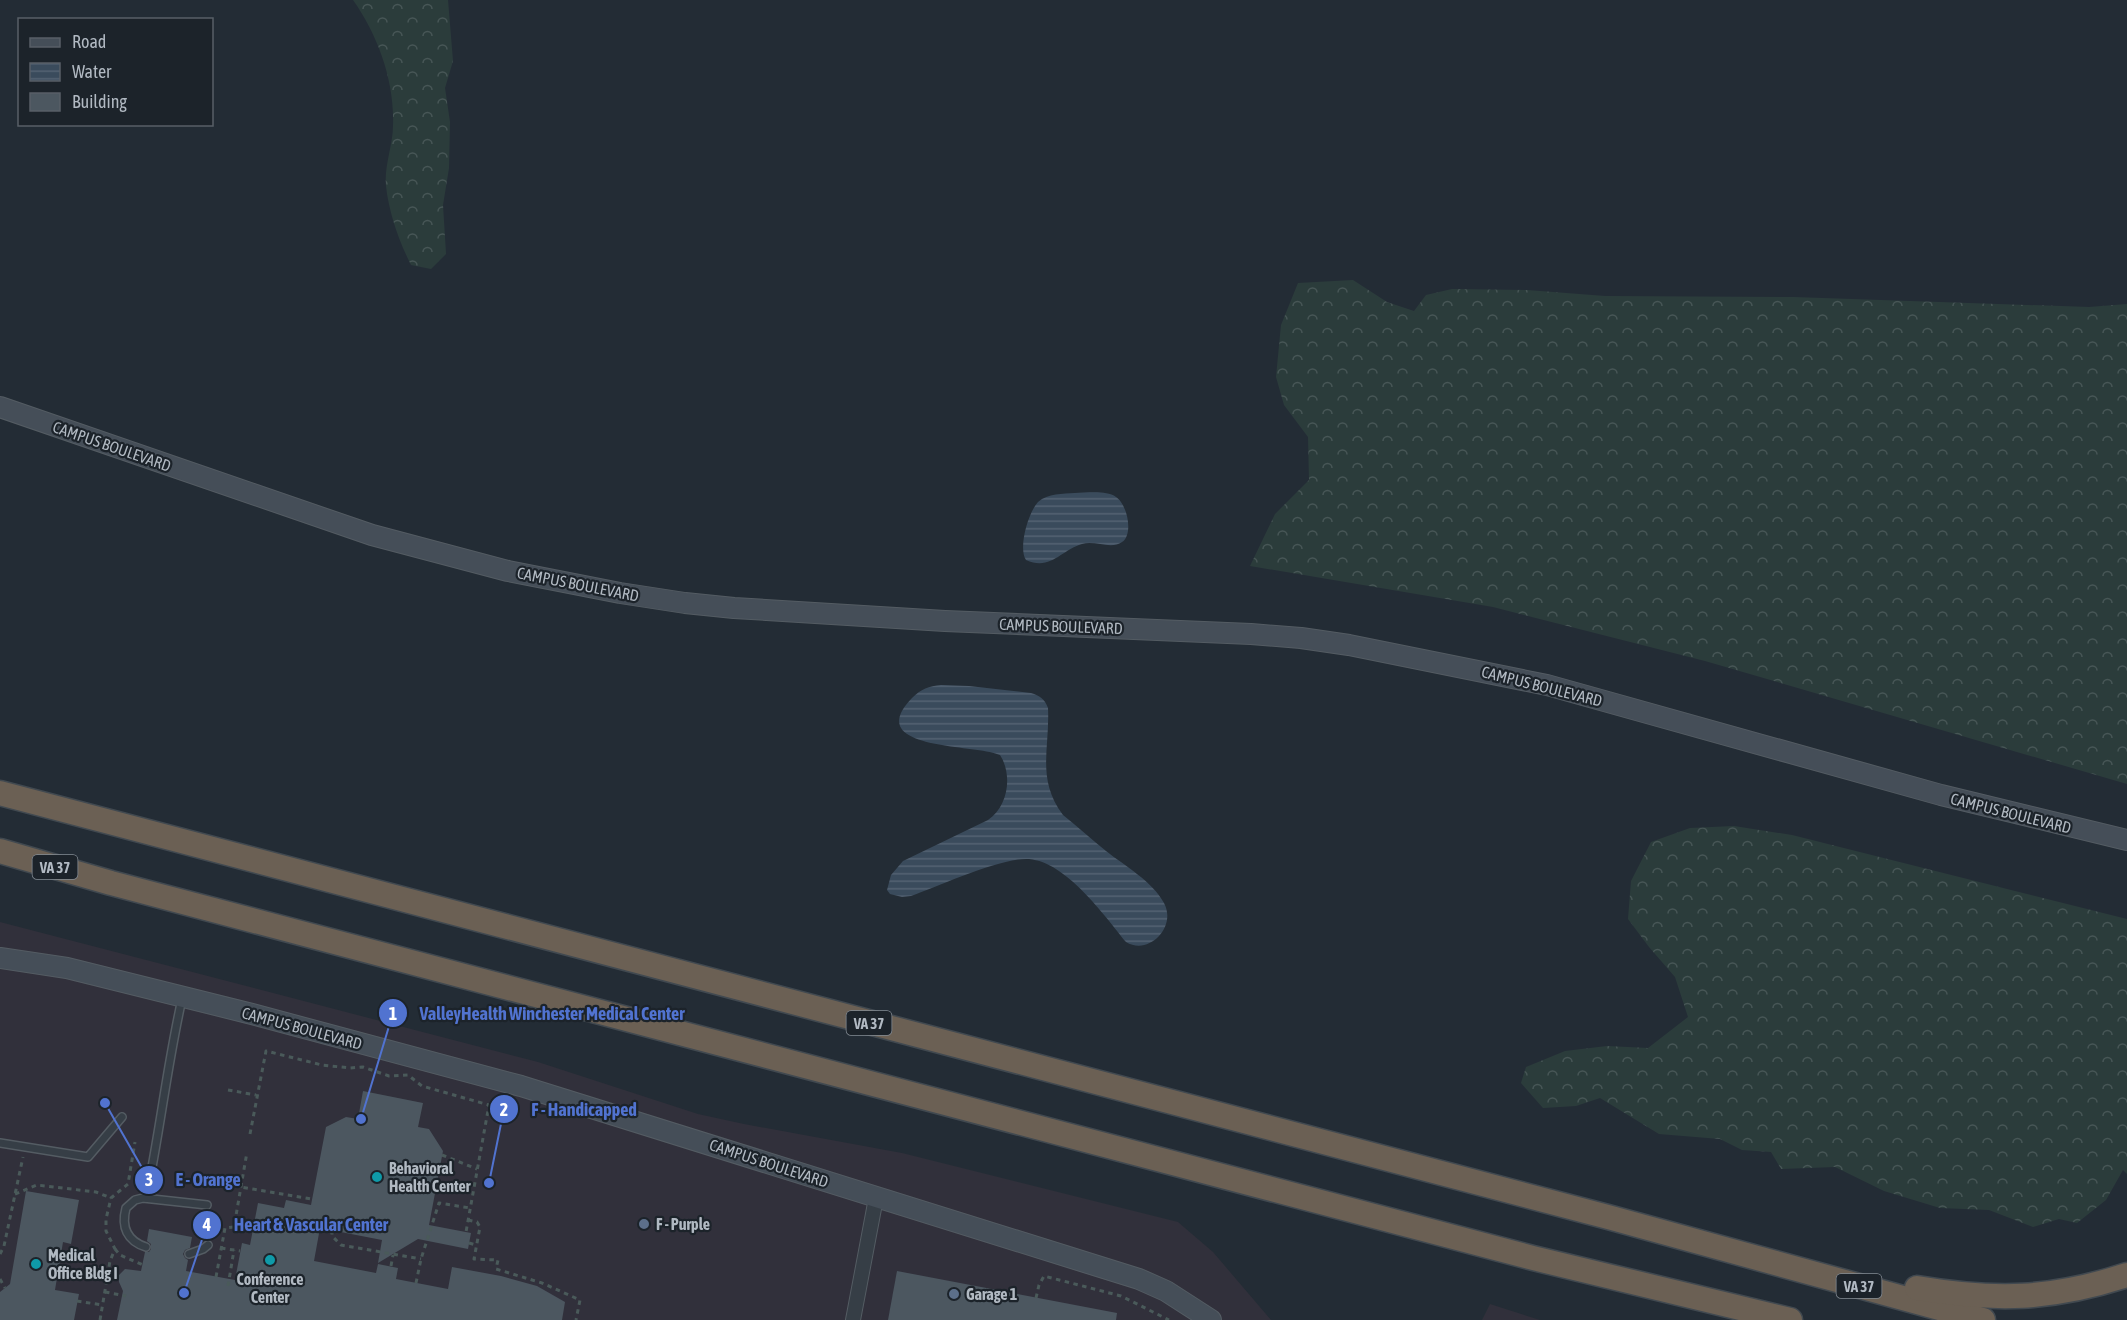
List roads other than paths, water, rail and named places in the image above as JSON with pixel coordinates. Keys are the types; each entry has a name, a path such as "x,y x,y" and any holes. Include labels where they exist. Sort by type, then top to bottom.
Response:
{"highway":[{"name":"VA 37","path":"1,793 1735,1252 1983,1320"},
{"name":"VA 37","path":"0,851 111,883 1082,1140 1611,1277 1790,1320"},
{"path":"0,861 111,883"},
{"path":"1735,1252 1858,1278 1972,1297 2000,1298 2060,1293 2090,1287 2127,1275"},
{"path":"1611,1277 1738,1320"}],"street":[{"name":"CAMPUS BOULEVARD","path":"0,407 372,535 508,571 655,599 734,608 1251,634 1349,645 1547,685 1941,795 2127,840"},
{"name":"CAMPUS BOULEVARD","path":"0,958 67,968 521,1086 1139,1279 1166,1292 1211,1320"},
{"path":"853,1320 876,1198"}],"lane":[{"path":"146,1198 172,1043 183,997"},
{"path":"0,1143 88,1157 122,1117"},
{"path":"146,1246 130,1239 124,1227 126,1208 135,1200 146,1198 207,1205"},
{"path":"189,1254 208,1245"}],"water":[{"path":"1102,493 1116,497 1123,506 1128,519 1126,538 1113,545 1082,544 1042,563 1026,560 1023,547 1025,531 1034,507 1042,499 1051,495"},
{"path":"941,685 1031,693 1043,700 1048,708 1047,776 1055,802 1063,815 1130,868 1159,895 1167,912 1167,921 1158,937 1143,945 1126,942 1070,879 1043,862 1029,859 987,867 911,896 902,897 890,894 887,890 891,875 903,861 988,820 995,814 1004,799 1007,781 1000,755 928,742 911,736 901,728 900,715 912,698 925,688"}],"place":[{"name":"E - Orange","path":"105,1103"},
{"name":"ValleyHealth Winchester Medical Center","path":"361,1119"},
{"name":"Behavioral Health Center","path":"377,1177"},
{"name":"F - Handicapped","path":"489,1183"},
{"name":"F - Purple","path":"644,1224"},
{"name":"Conference Center","path":"270,1260"},
{"name":"Medical Office Bldg I","path":"36,1264"},
{"name":"Heart & Vascular Center","path":"184,1293"},
{"name":"Garage 1","path":"954,1294"}]}
